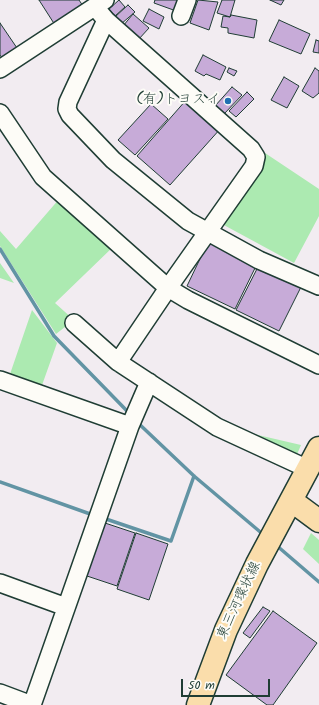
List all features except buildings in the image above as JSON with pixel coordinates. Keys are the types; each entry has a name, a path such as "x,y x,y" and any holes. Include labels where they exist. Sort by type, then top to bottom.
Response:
{"main road":[{"name":"東三河環状線","path":"198,705 226,630 256,564 295,495 319,448"},
{"path":"295,495 319,504"},
{"path":"295,495 319,521"}],"street":[{"path":"181,16 187,0"},
{"path":"0,69 100,3 106,20 256,153 256,162 254,166 207,231 118,362"},
{"path":"106,20 68,102 67,109 70,115 113,160 188,221 259,260 319,286"},
{"path":"0,112 43,177 168,288 188,300 319,365"},
{"path":"74,323 118,362 217,427 308,469"},
{"path":"0,380 130,426"},
{"path":"0,693 32,705 130,426 149,382"},
{"path":"0,583 66,606"}],"green space":[{"path":"265,153 319,189 319,216 294,263 222,224"},
{"path":"60,198 114,246 55,303 74,320 56,334 0,246 0,231 16,249"},
{"path":"0,263 14,283 0,278"},
{"path":"32,310 57,343 41,388 9,377"},
{"path":"219,424 258,435 301,445 295,459"},
{"path":"311,533 319,540 319,564 303,549"}],"waterway":[{"path":"0,249 54,336 130,414"},
{"path":"137,422 194,476 265,536"},
{"path":"103,518 171,541 194,476"},
{"path":"0,482 93,515"},
{"path":"276,545 319,582"}],"place":[{"name":"(有)トヨスイ","path":"228,101"}]}
